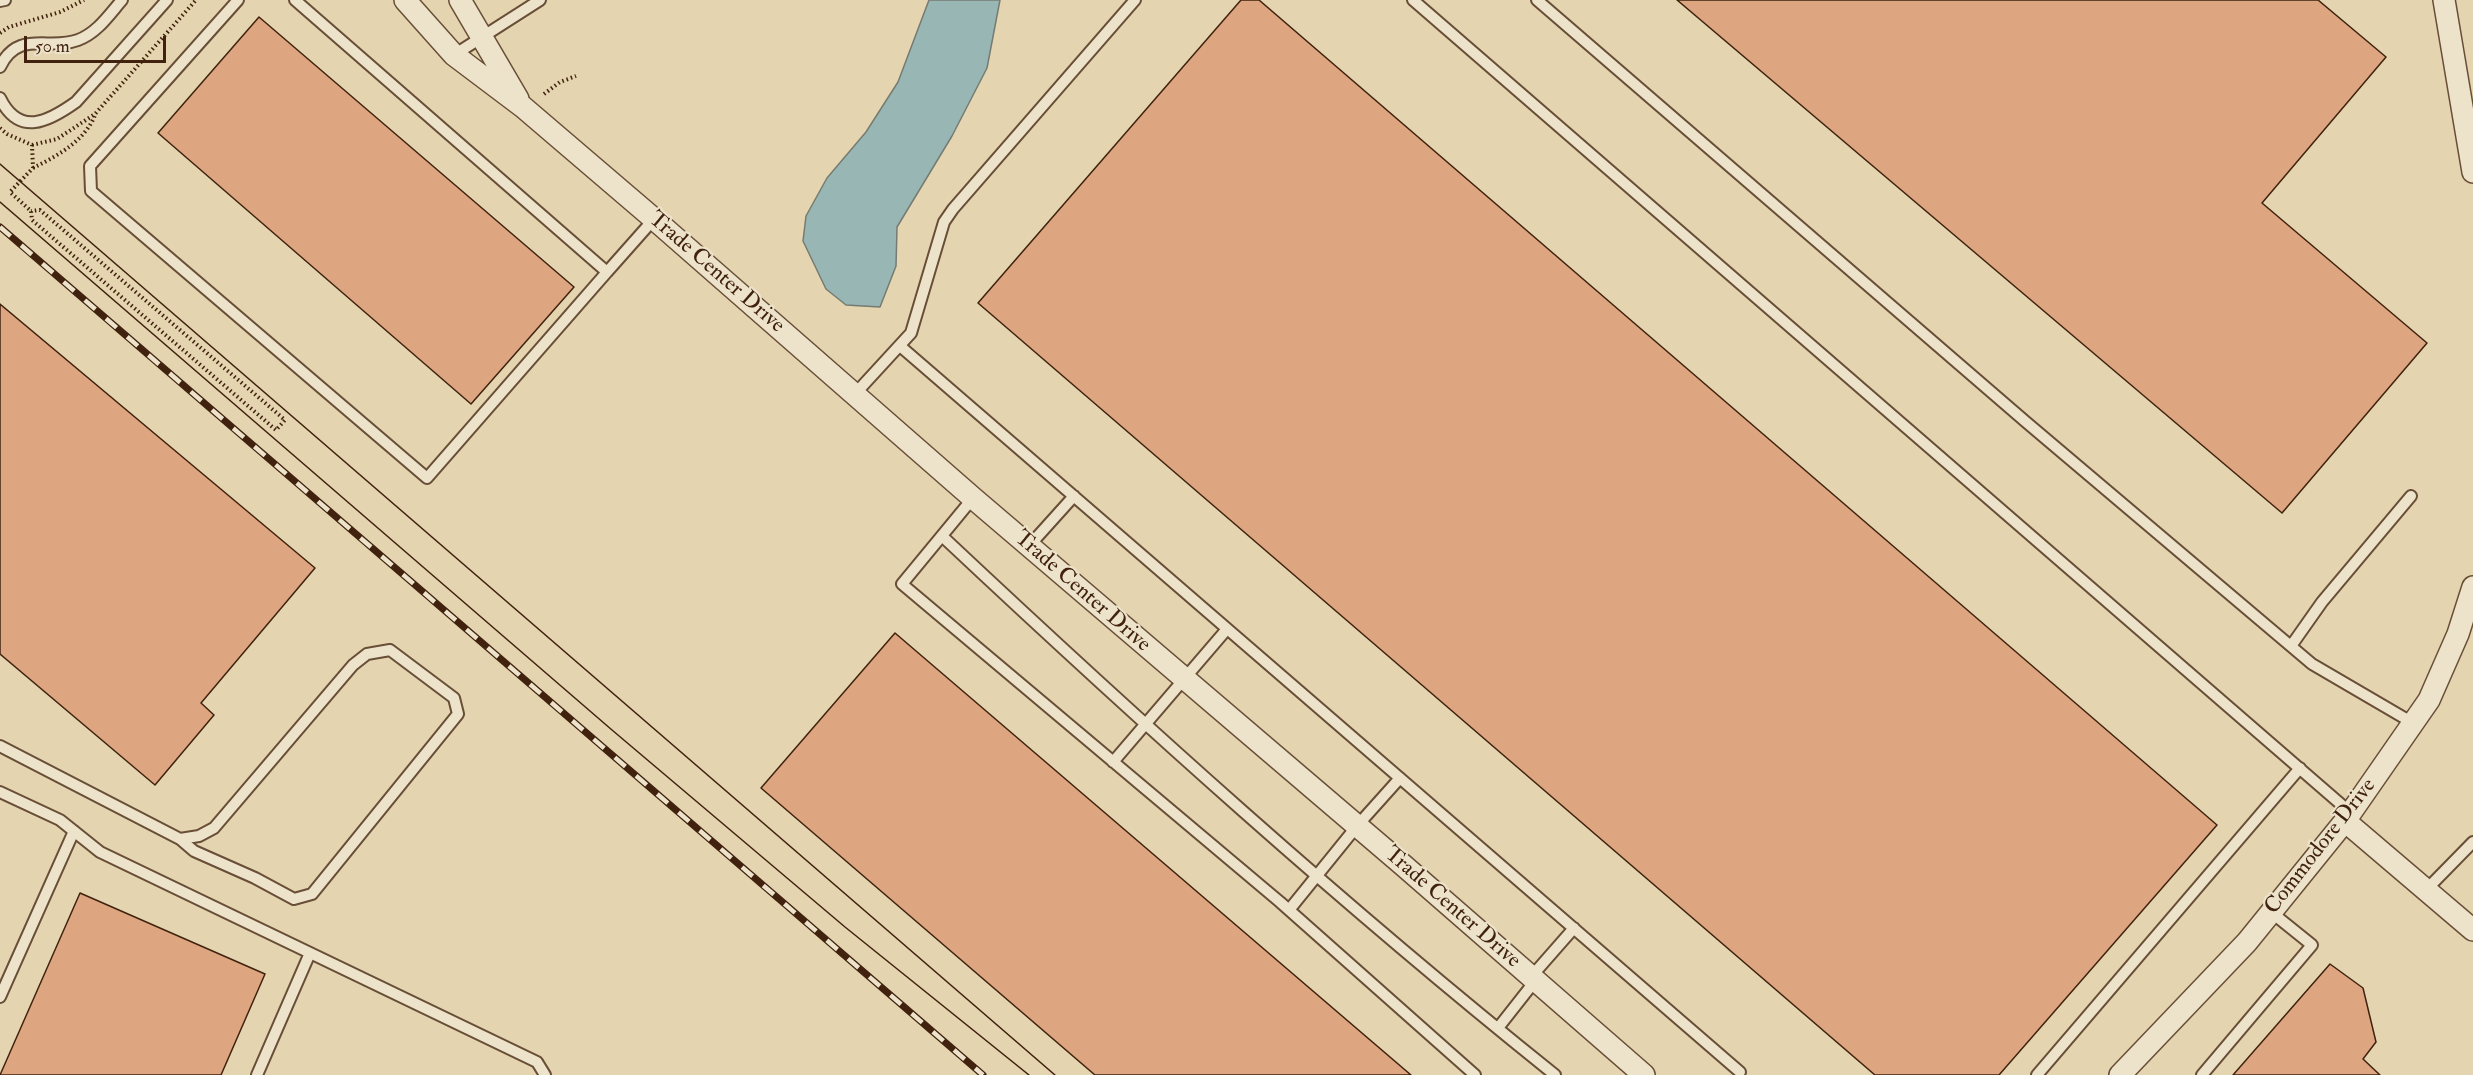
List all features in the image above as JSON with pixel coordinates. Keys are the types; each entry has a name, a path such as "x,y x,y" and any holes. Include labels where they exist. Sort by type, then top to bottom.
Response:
{"street":[{"name":"Trade Center Drive","path":"405,0 454,55 523,107 654,219 973,498 1644,1075"},
{"name":"Trade Center Drive","path":"460,0 523,107"},
{"path":"2445,0 2473,172"},
{"name":"Commodore Drive","path":"2120,1075 2247,942 2348,817 2429,700 2458,634 2473,587"},
{"path":"2348,817 2426,890 2473,930"}],"lane":[{"path":"0,1 5,0"},
{"path":"0,67 5,56 21,45 77,41 94,32 122,0"},
{"path":"0,98 7,112 24,122 39,122 59,114 76,102 166,0"},
{"path":"238,0 90,166 91,191 428,477 654,219"},
{"path":"295,0 607,272"},
{"path":"454,55 540,0"},
{"path":"854,395 911,333 944,222 953,209 1135,0"},
{"path":"1413,0 2300,768 2348,817"},
{"path":"1537,0 2026,422 2312,664 2413,723"},
{"path":"900,346 1741,1074"},
{"path":"1029,546 1074,496"},
{"path":"2291,646 2322,602 2411,496"},
{"path":"973,498 902,584 1289,910 1475,1075"},
{"path":"942,536 1146,724 1318,876 1555,1075"},
{"path":"1113,762 1227,629"},
{"path":"0,746 180,839 194,851 255,878 294,899 312,894 458,714 454,698 390,650 367,654 353,665 214,828 199,836 180,839"},
{"path":"2037,1075 2300,768"},
{"path":"1289,910 1357,826 1400,778"},
{"path":"0,792 60,820 100,852 537,1062 545,1075"},
{"path":"0,997 74,831"},
{"path":"2426,890 2473,842"},
{"path":"2202,1075 2312,945 2271,912"},
{"path":"1498,1028 1574,928"},
{"path":"257,1075 310,953"}],"path":[{"path":"0,33 9,27 60,12 84,0"},
{"path":"0,128 32,146 57,139 95,114 195,0"},
{"path":"544,94 560,82 576,76"},
{"path":"31,211 40,210 285,420 276,430 32,220 31,211 10,192 33,168 57,156 75,142 91,125 95,114"},
{"path":"32,146 33,168"}],"water":[{"path":"929,0 1000,0 987,68 952,136 897,227 896,266 880,307 846,305 826,289 803,241 806,216 827,178 866,132 898,82"}],"building":[{"path":"1241,0 1259,0 2217,825 1999,1075 1875,1075 978,303"},
{"path":"1677,0 2318,0 2386,57 2262,203 2427,343 2282,513"},
{"path":"259,17 574,287 471,404 158,133"},
{"path":"0,304 315,568 201,703 214,715 155,785 0,654"},
{"path":"895,633 1411,1075 1095,1075 761,788"},
{"path":"80,893 265,974 221,1075 0,1075"},
{"path":"2330,964 2363,988 2376,1042 2363,1059 2380,1075 2233,1075"}],"tram line":[{"path":"0,164 1055,1075"},
{"path":"0,202 612,730 845,927 1029,1075"}],"railway":[{"path":"0,227 983,1075"}]}
